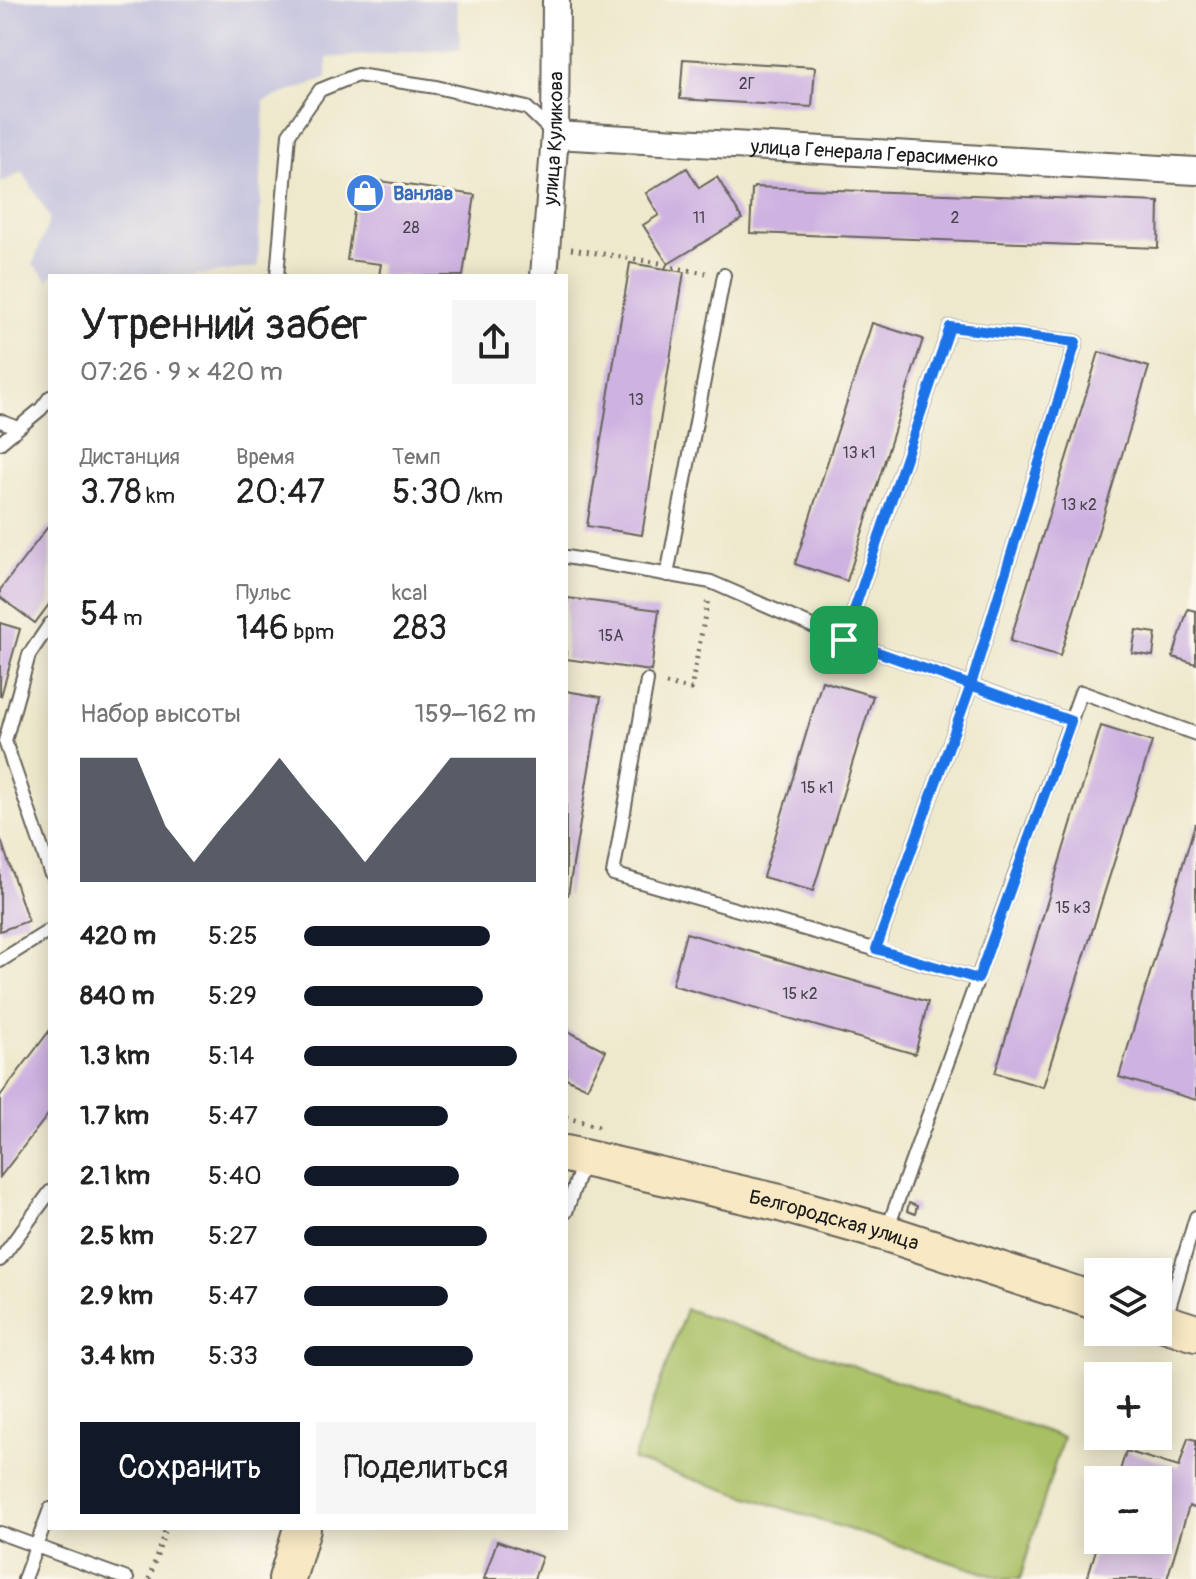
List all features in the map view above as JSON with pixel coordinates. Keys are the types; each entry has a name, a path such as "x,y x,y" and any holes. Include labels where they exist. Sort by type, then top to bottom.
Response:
{"main road":[{"name":"Белгородская улица","path":"575,1156 780,1203 886,1233 1084,1297"},
{"path":"287,1579 301,1530"}],"street":[{"name":"улица Куликова","path":"544,274 555,135 556,0"},
{"name":"улица Генерала Герасименко","path":"555,135 1196,171"}],"lane":[{"path":"277,274 289,134 320,90 357,75 436,87 527,108 555,135"},
{"path":"667,575 724,275"},
{"path":"844,640 950,327 1076,342 971,685 876,949"},
{"path":"0,443 48,400"},
{"path":"0,421 18,428"},
{"path":"568,557 711,582 844,640 1071,721"},
{"path":"48,627 29,655 5,741 48,866"},
{"path":"647,681 613,874 978,979"},
{"path":"886,1233 1081,692 1196,734"},
{"path":"0,961 48,931"},
{"path":"568,1200 575,1156"},
{"path":"0,1260 48,1195"},
{"path":"1173,1326 1196,1217"},
{"path":"24,1579 48,1515"},
{"path":"0,1533 127,1579"}],"path":[{"path":"546,245 724,275"},
{"path":"647,681 691,689 711,582"},
{"path":"149,1579 165,1530"}],"shaded area":[{"path":"0,0 456,0 461,49 327,58 327,78 264,101 258,267 206,274 48,274 48,280 33,264 50,218 23,172 0,183"}],"green space":[{"path":"686,1309 1063,1437 1020,1579 1003,1579 633,1460"}],"building":[{"path":"683,59 815,67 812,107 680,99"},
{"path":"687,168 699,188 717,177 742,219 668,264 643,225 659,215 646,193"},
{"path":"359,178 475,195 463,274 379,274 381,264 347,260"},
{"path":"754,187 1159,202 1158,248 750,233"},
{"path":"630,263 684,272 642,535 587,526"},
{"path":"872,323 923,339 847,581 795,564"},
{"path":"1099,352 1149,367 1060,656 1010,641"},
{"path":"48,527 48,606 35,623 0,597 0,590"},
{"path":"568,598 659,610 651,671 568,659"},
{"path":"1188,609 1196,611 1196,664 1173,657"},
{"path":"0,623 20,629 1,696 0,696"},
{"path":"1136,630 1156,633 1153,656 1132,653"},
{"path":"822,681 873,696 813,891 763,877"},
{"path":"568,691 601,697 568,895"},
{"path":"1101,726 1152,742 1043,1087 995,1073"},
{"path":"1196,824 1196,1100 1119,1077"},
{"path":"0,837 28,921 0,931"},
{"path":"686,933 928,1002 915,1054 672,985"},
{"path":"568,1031 606,1051 587,1088 568,1079"},
{"path":"48,1033 48,1115 0,1177 0,1096"},
{"path":"909,1203 917,1206 915,1214 907,1211"},
{"path":"1188,1438 1196,1440 1196,1509 1189,1506 1167,1579 1087,1579 1095,1554 1172,1554 1172,1466 1121,1466 1126,1451 1179,1467"},
{"path":"497,1541 542,1557 534,1579 484,1579"}],"place":[{"name":"Ванлав","path":"365,193"}],"route":[{"path":"844,640 950,327 1076,342 971,685 876,949 978,979 1071,721 971,685 844,640"}]}
